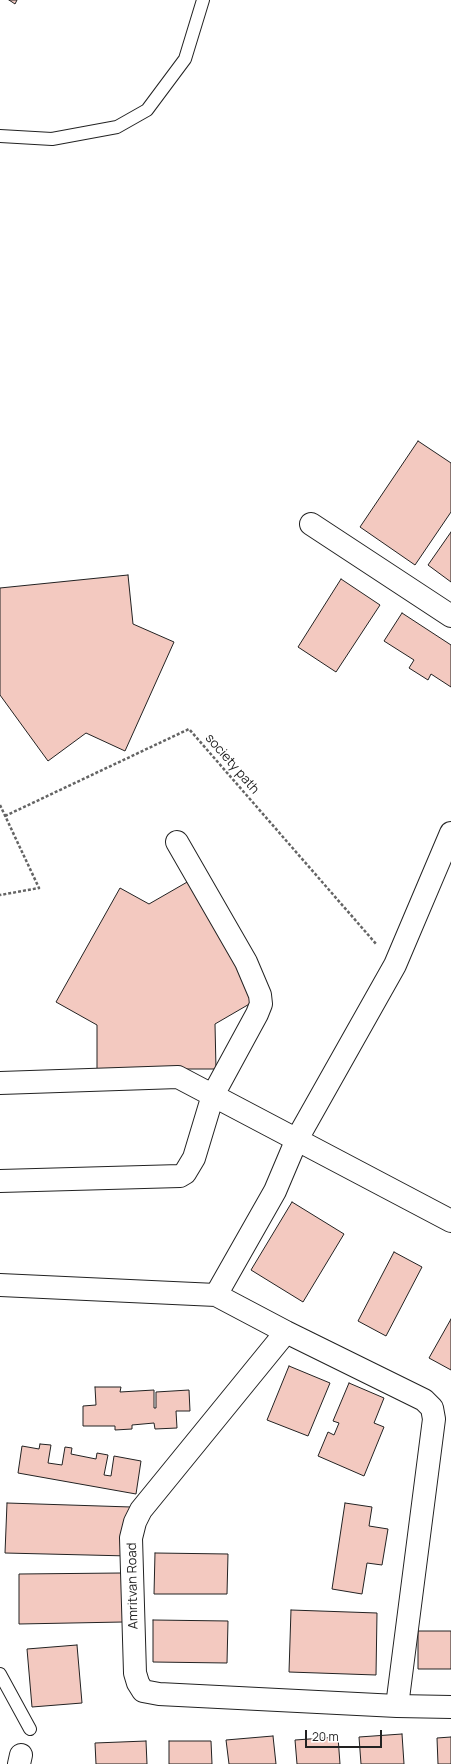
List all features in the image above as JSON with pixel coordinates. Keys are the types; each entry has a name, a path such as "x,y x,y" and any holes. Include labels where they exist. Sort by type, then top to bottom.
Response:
{"street":[{"path":"311,524 451,616"},
{"path":"216,1295 275,1191 297,1139 394,965 451,832"},
{"path":"0,1181 180,1176 185,1173 194,1158 213,1094 261,1004 260,995 246,962 178,842"},
{"path":"0,1083 178,1077 213,1094 451,1221"},
{"path":"0,1285 216,1295 286,1332 424,1400 432,1408 434,1419 397,1706 451,1707"},
{"name":"Amritvan Road","path":"286,1332 141,1510 135,1522 131,1538 135,1673 143,1691 159,1694 397,1706"}],"lane":[{"path":"0,136 52,139 118,127 147,110 185,59 203,0"},
{"path":"0,1674 30,1729"}],"path":[{"name":"society path","path":"5,816 189,729 394,965"},
{"path":"0,805 39,888 0,895"}],"building":[{"path":"9,0 17,0 15,4"},
{"path":"418,441 451,463 451,512 415,565 360,527"},
{"path":"451,532 451,582 428,565"},
{"path":"128,575 133,624 174,642 125,751 86,733 48,761 0,695 0,588"},
{"path":"341,579 380,605 336,672 298,647"},
{"path":"402,613 451,645 451,687 431,674 428,680 409,668 414,660 384,641"},
{"path":"189,881 258,999 215,1024 216,1069 97,1069 97,1025 56,1002 120,888 149,904"},
{"path":"292,1202 344,1234 303,1302 251,1270"},
{"path":"394,1252 422,1267 386,1336 358,1321"},
{"path":"451,1319 451,1370 429,1358"},
{"path":"289,1366 330,1383 308,1436 267,1420"},
{"path":"349,1383 384,1398 374,1423 384,1427 364,1476 318,1456 328,1432 334,1435 339,1423 333,1421"},
{"path":"95,1387 121,1387 120,1392 154,1390 154,1408 156,1408 156,1392 189,1390 190,1411 176,1411 177,1428 155,1429 154,1423 132,1425 132,1429 115,1430 115,1426 83,1426 83,1406 96,1405"},
{"path":"40,1444 51,1445 48,1463 62,1465 65,1447 72,1448 71,1454 96,1459 97,1453 108,1455 104,1475 111,1476 114,1456 141,1461 136,1494 18,1473 22,1446 39,1449"},
{"path":"7,1503 131,1507 129,1556 5,1553"},
{"path":"345,1503 372,1507 369,1526 388,1529 382,1565 367,1563 362,1594 332,1589"},
{"path":"155,1553 228,1554 227,1594 154,1594"},
{"path":"122,1573 123,1622 19,1624 19,1574"},
{"path":"291,1610 377,1613 376,1675 289,1672"},
{"path":"153,1620 228,1621 227,1663 153,1662"},
{"path":"418,1631 451,1631 451,1669 418,1669"},
{"path":"77,1645 82,1703 32,1707 27,1649"},
{"path":"402,1734 404,1764 361,1764 359,1737"},
{"path":"273,1736 276,1764 229,1764 226,1740"},
{"path":"338,1737 340,1764 297,1764 295,1740"},
{"path":"451,1737 451,1764 438,1764 437,1738"},
{"path":"146,1741 147,1764 96,1764 95,1743"},
{"path":"169,1741 211,1741 212,1764 169,1764"}]}
